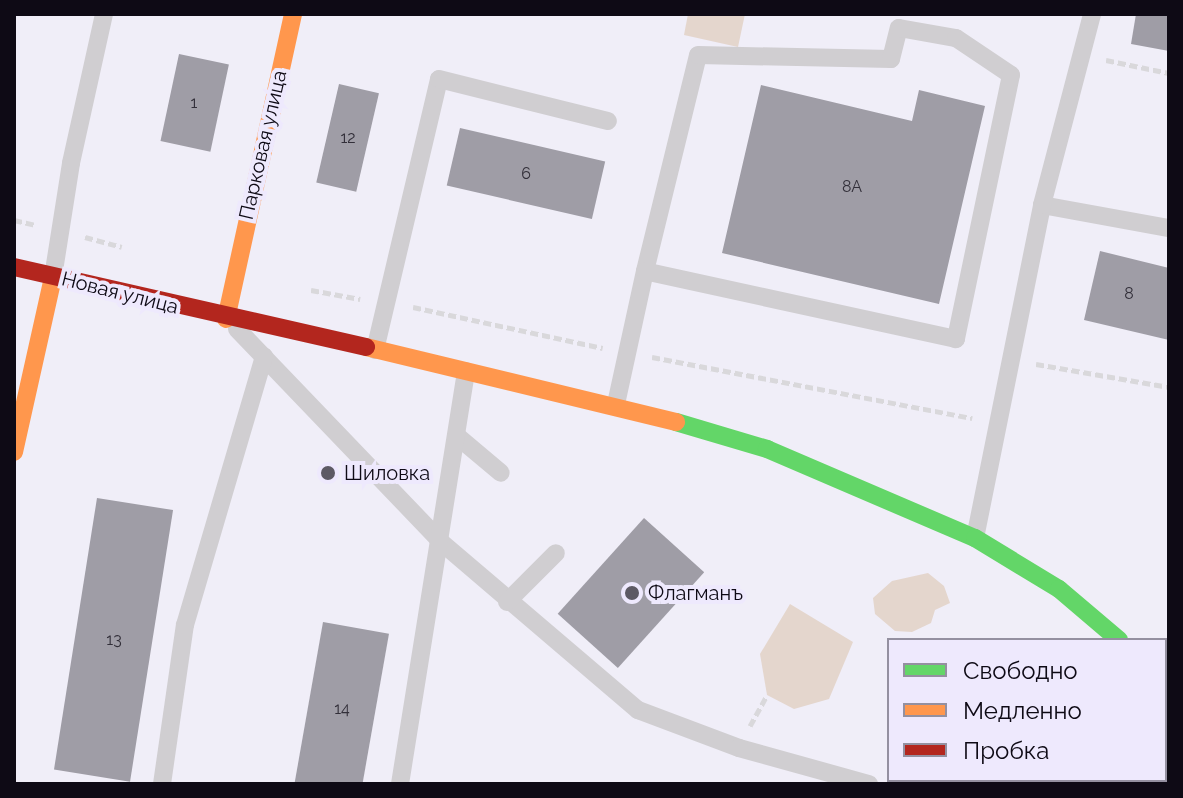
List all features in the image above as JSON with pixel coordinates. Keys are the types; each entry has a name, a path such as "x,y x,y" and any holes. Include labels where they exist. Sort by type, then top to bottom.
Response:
{"street":[{"name":"Парковая улица","path":"226,319 232,275 293,14"},
{"name":"Новая улица","path":"14,267 374,353 616,404 767,449 975,538 1059,589 1117,638"},
{"path":"14,452 53,277"}],"lane":[{"path":"53,277 71,163 104,14"},
{"path":"975,538 1042,205 1081,55 1087,15"},
{"path":"616,404 645,271 698,55 891,59 899,28 956,38 1011,75 956,339 645,271"},
{"path":"374,353 439,79 608,121"},
{"path":"1042,205 1169,228"},
{"path":"226,319 441,542 507,602 638,710 739,748 860,782"},
{"path":"14,340 38,345"},
{"path":"162,784 185,625 264,356"},
{"path":"400,784 466,371"},
{"path":"457,436 501,473"},
{"path":"507,602 556,553"}],"path":[{"path":"1081,55 1169,73"},
{"path":"1012,360 1169,387"}],"shaded area":[{"path":"688,14 745,14 738,47 684,35"},
{"path":"928,573 944,586 950,603 935,610 931,623 912,632 895,631 875,614 873,598 892,581"},
{"path":"790,604 853,642 829,699 794,709 767,695 760,654"}],"building":[{"path":"1136,14 1169,14 1169,51 1131,44"},
{"path":"179,54 229,65 210,152 160,141"},
{"path":"339,84 379,93 356,192 316,182"},
{"path":"761,85 912,121 919,90 985,106 939,304 722,253"},
{"path":"460,128 605,162 592,219 447,185"},
{"path":"1100,251 1169,268 1169,340 1084,320"},
{"path":"97,498 173,510 130,782 54,770"},
{"name":"Флагманъ","path":"644,518 704,572 618,668 558,614"},
{"path":"323,622 389,634 362,784 294,784"}],"traffic: fast":[{"path":"676,422 767,449 975,538 1059,589 1117,638"}],"traffic: slow":[{"path":"226,319 293,14"},
{"path":"14,452 53,277"},
{"path":"366,347 676,422"}],"traffic: jam":[{"path":"14,267 366,347"}],"place":[{"name":"Шиловка","path":"328,473"},
{"name":"Флагманъ","path":"632,593"}]}
